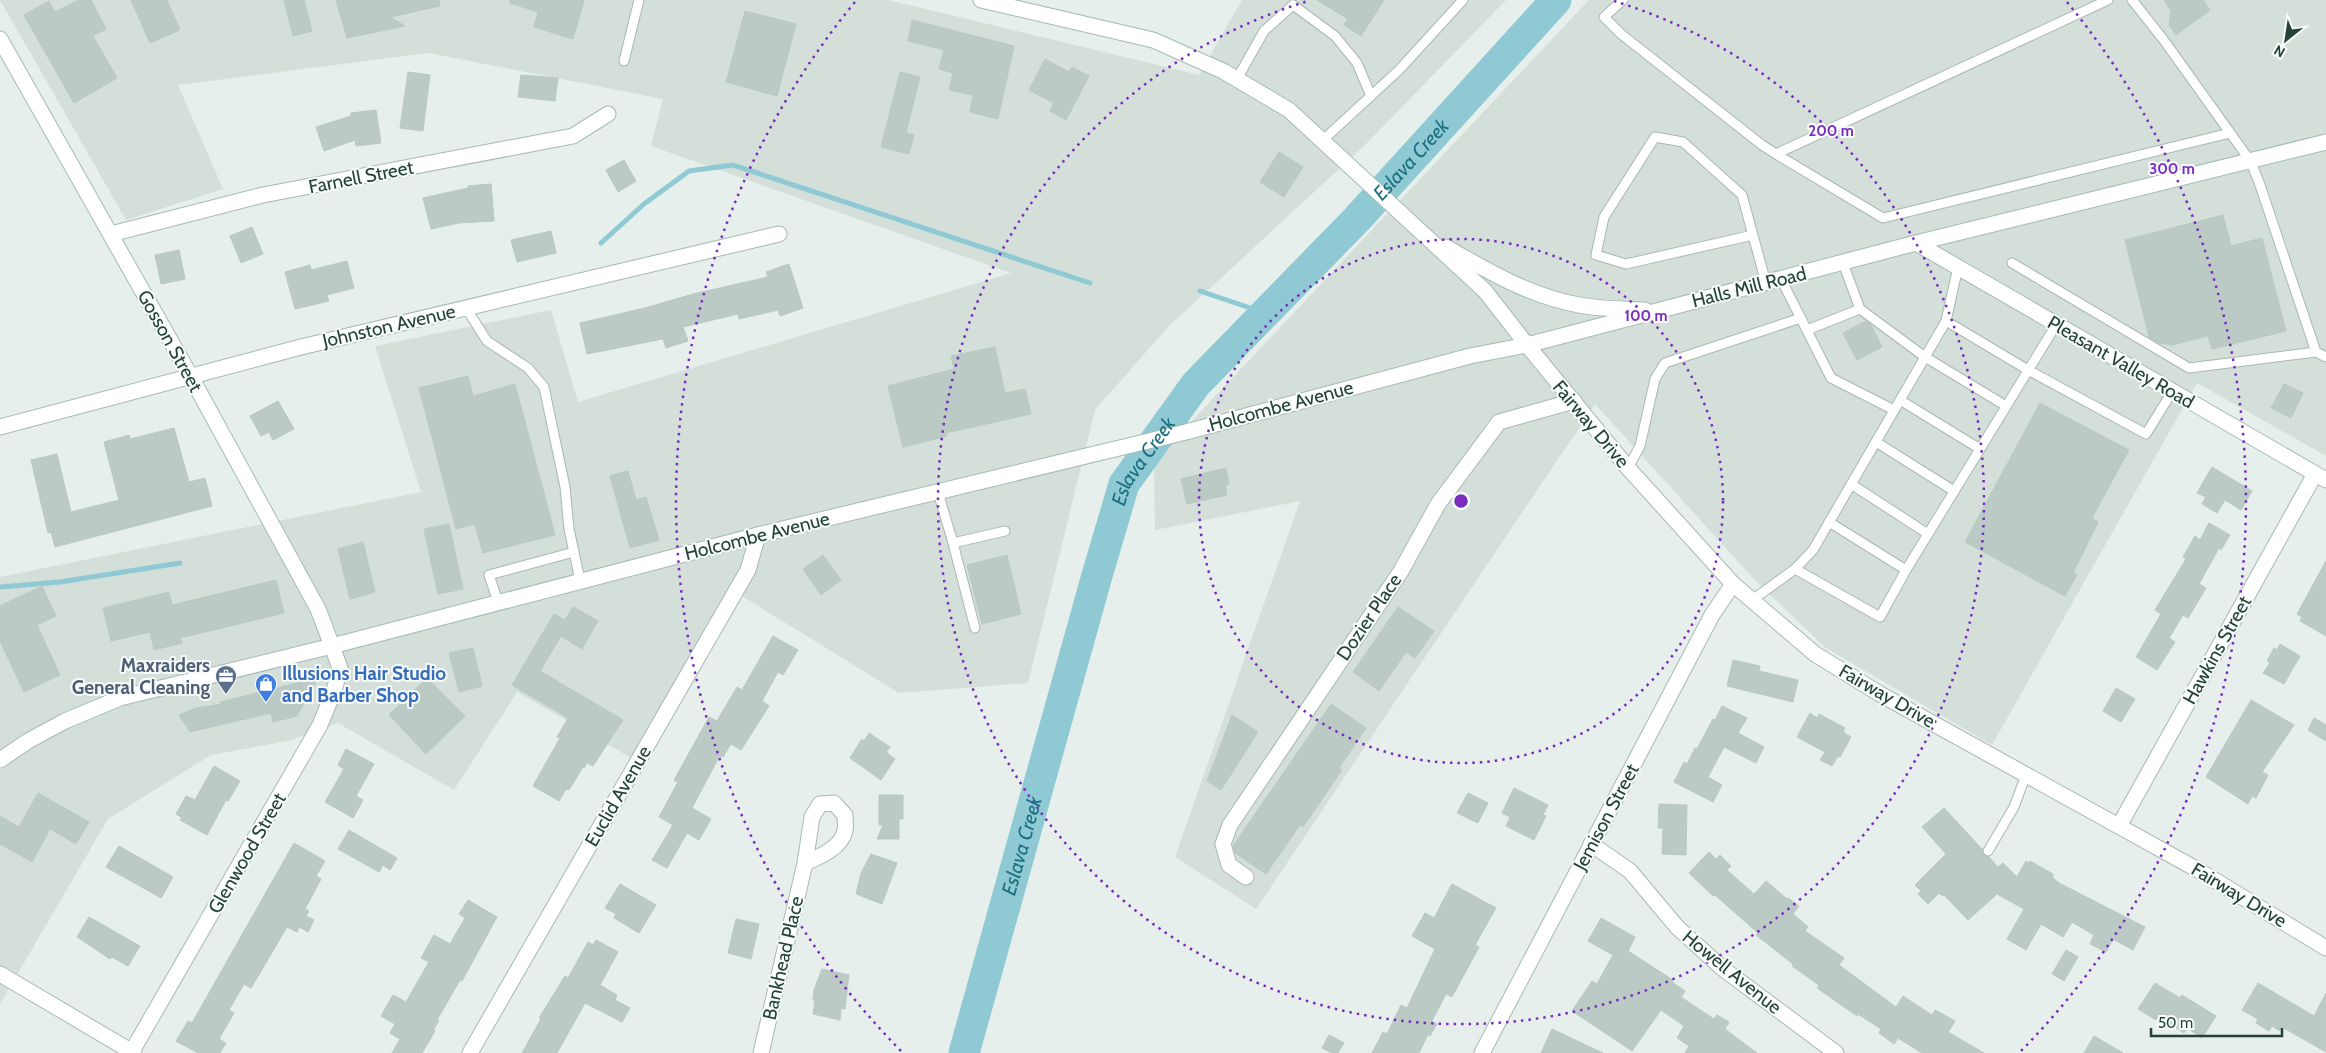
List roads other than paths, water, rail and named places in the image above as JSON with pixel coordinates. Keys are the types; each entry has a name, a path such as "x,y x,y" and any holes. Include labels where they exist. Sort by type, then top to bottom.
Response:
{"street":[{"path":"981,0 1153,40 1223,71 1289,110 1485,290 1527,346"},
{"name":"Gosson Street","path":"0,39 191,377 318,609 332,646"},
{"name":"Farnell Street","path":"111,234 263,195 572,136 608,114"},
{"name":"Halls Mill Road","path":"1527,346 1916,243 2326,142"},
{"path":"1421,232 1508,282 1540,295 1581,306 1656,311"},
{"name":"Johnston Avenue","path":"0,426 301,347 779,234"},
{"name":"Pleasant Valley Road","path":"1916,243 2320,477"},
{"name":"Fairway Drive","path":"1527,346 1628,468 1733,584 1815,654 1880,694 2198,870 2326,948"},
{"name":"Holcombe Avenue","path":"0,760 28,741 65,721 120,698 332,646 758,535 1186,432 1470,356 1527,346"},
{"name":"Dozier Place","path":"1246,877 1229,866 1223,844 1230,825 1401,571 1438,504 1499,422 1574,401"},
{"name":"Hawkins Street","path":"2119,826 2320,477"},
{"name":"Euclid Avenue","path":"470,1053 748,570 758,535"},
{"name":"Jemison Street","path":"1482,1053 1712,615 1733,584"},
{"name":"Glenwood Street","path":"132,1052 320,725 334,692 340,668 332,646"},
{"name":"Howell Avenue","path":"1591,844 1630,872 1677,927 1722,968 1836,1053"},
{"name":"Bankhead Place","path":"761,1053 805,863"},
{"path":"0,974 132,1052"}],"lane":[{"path":"624,62 639,0"},
{"path":"1323,140 1399,70 1463,0"},
{"path":"1623,0 1604,17 1621,34 1762,145 1883,218 2230,133"},
{"path":"1776,154 2108,0"},
{"path":"2132,0 2163,39 2251,162 2316,352"},
{"path":"1237,79 1264,32 1293,5 1335,36 1357,63 1371,96"},
{"path":"1753,235 1626,264 1596,255 1604,218 1655,137 1683,142 1742,195 1753,235 1774,281 1801,318 1831,378 1894,410"},
{"path":"1843,263 1860,309 1925,357 2006,406"},
{"path":"2012,263 2189,368 2316,352 2326,357"},
{"path":"1751,601 1795,569 1813,550 1946,321 1958,267"},
{"path":"466,308 487,341 528,368 544,387 565,487 568,529 580,580"},
{"path":"1807,330 1860,309"},
{"path":"1628,468 1640,446 1655,379 1665,363 1801,318"},
{"path":"1946,321 2028,370 2146,434 2172,392"},
{"path":"1795,569 1880,618 1906,570 2056,325"},
{"path":"1900,400 1980,449"},
{"path":"1876,442 1954,491"},
{"path":"1851,484 1928,534"},
{"path":"938,492 954,543 975,628"},
{"path":"1829,522 1906,570"},
{"path":"954,543 1005,531"},
{"path":"498,602 489,576 574,552"},
{"path":"1988,852 2014,807 2026,775"}],"waterway":[{"name":"Eslava Creek","path":"964,1053 1124,484 1196,384 1357,219 1556,0"},
{"path":"601,243 644,204 689,171 733,165 1090,283"},
{"path":"1200,291 1265,313"},
{"path":"0,587 60,582 180,563"}],"place":[{"name":"Maxraiders General Cleaning","path":"226,695"},
{"name":"Illusions Hair Studio and Barber Shop","path":"266,703"}]}
